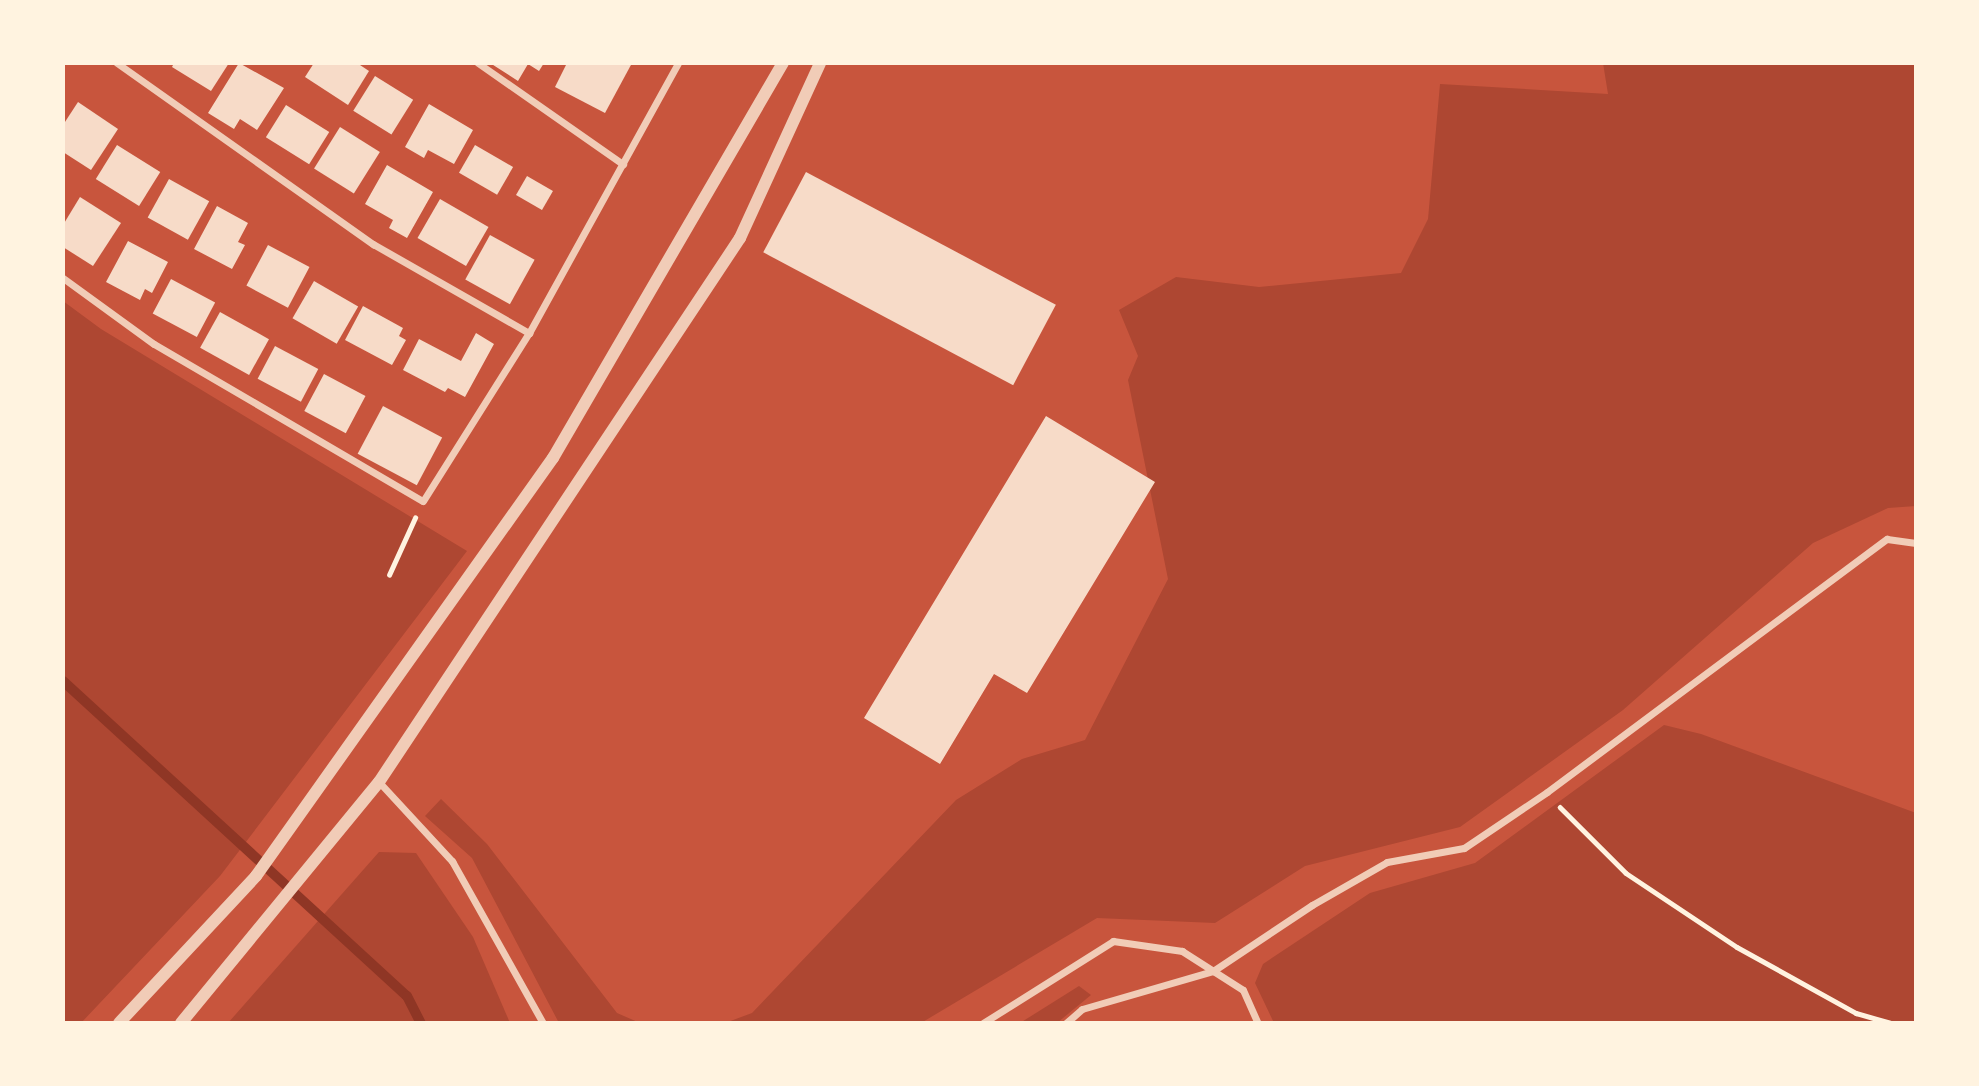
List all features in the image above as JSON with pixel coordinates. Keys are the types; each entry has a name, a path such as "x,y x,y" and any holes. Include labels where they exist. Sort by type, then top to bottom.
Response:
{"street":[{"path":"117,63 373,244 529,333"},
{"path":"478,63 623,164"},
{"path":"63,278 154,344 423,501 529,333 678,63"},
{"path":"119,1023 256,876 553,458 783,63"},
{"path":"181,1023 379,782 740,238 820,63"},
{"path":"1066,1023 1082,1009 1213,971 1312,905 1387,862 1464,848 1547,792 1887,539 1916,543"},
{"path":"379,782 452,861 542,1023"},
{"path":"983,1023 1113,941 1182,951 1243,990 1258,1023"}],"path":[{"path":"389,575 423,501"},
{"path":"1547,792 1578,828 1626,873 1737,947 1856,1013 1890,1023"}],"shaded area":[{"path":"1603,63 1916,63 1916,506 1888,508 1813,543 1623,710 1460,827 1305,866 1215,923 1097,918 921,1023 725,1023 752,1013 956,800 1022,759 1085,740 1168,579 1128,380 1138,356 1119,310 1176,277 1259,287 1401,273 1428,219 1440,84 1608,94"},
{"path":"63,301 101,329 467,551 220,876 81,1023 63,1023"},
{"path":"1664,725 1701,734 1916,813 1916,1023 1274,1023 1255,983 1263,964 1370,893 1475,863"},
{"path":"441,799 487,844 617,1013 640,1023 559,1023 472,858 425,816"},
{"path":"379,852 416,853 473,937 510,1023 228,1023"},
{"path":"1079,986 1091,995 1057,1023 1020,1023"}],"building":[{"path":"174,63 229,63 211,91 172,67"},
{"path":"239,63 284,88 257,130 240,119 234,129 208,113"},
{"path":"314,63 357,63 369,71 348,105 305,77"},
{"path":"490,63 544,63 539,71 528,64 518,81"},
{"path":"567,63 632,63 605,113 555,87"},
{"path":"375,76 413,100 391,135 353,111"},
{"path":"78,102 118,129 91,170 63,152 63,125"},
{"path":"429,104 473,130 454,164 428,150 424,158 405,147"},
{"path":"286,105 329,132 309,164 266,137"},
{"path":"340,127 380,152 354,193 314,169"},
{"path":"117,145 160,172 139,206 96,179"},
{"path":"475,145 513,167 497,195 459,173"},
{"path":"387,165 433,192 407,238 389,228 393,220 365,204"},
{"path":"806,172 1056,305 1013,385 763,252"},
{"path":"527,176 553,191 542,210 516,195"},
{"path":"169,179 209,201 188,240 148,217"},
{"path":"80,197 121,223 93,266 63,247 63,225"},
{"path":"440,199 488,227 466,266 418,238"},
{"path":"217,206 248,223 238,242 245,245 232,269 194,249"},
{"path":"490,235 535,260 510,304 465,280"},
{"path":"128,241 168,262 152,293 145,289 140,300 106,282"},
{"path":"268,245 309,267 288,308 246,286"},
{"path":"171,279 215,302 197,337 153,313"},
{"path":"314,281 358,306 337,344 292,318"},
{"path":"363,306 403,328 399,336 406,340 392,365 345,340"},
{"path":"220,312 269,339 249,375 200,348"},
{"path":"476,333 494,344 465,397 448,388 445,392 403,370 419,339 461,361"},
{"path":"275,346 318,369 301,402 258,379"},
{"path":"324,374 365,396 346,433 304,411"},
{"path":"383,406 442,437 417,485 358,454"},
{"path":"1046,416 1155,482 1027,693 994,674 940,764 864,718"}],"waterway":[{"path":"63,681 407,996 421,1023"}]}
